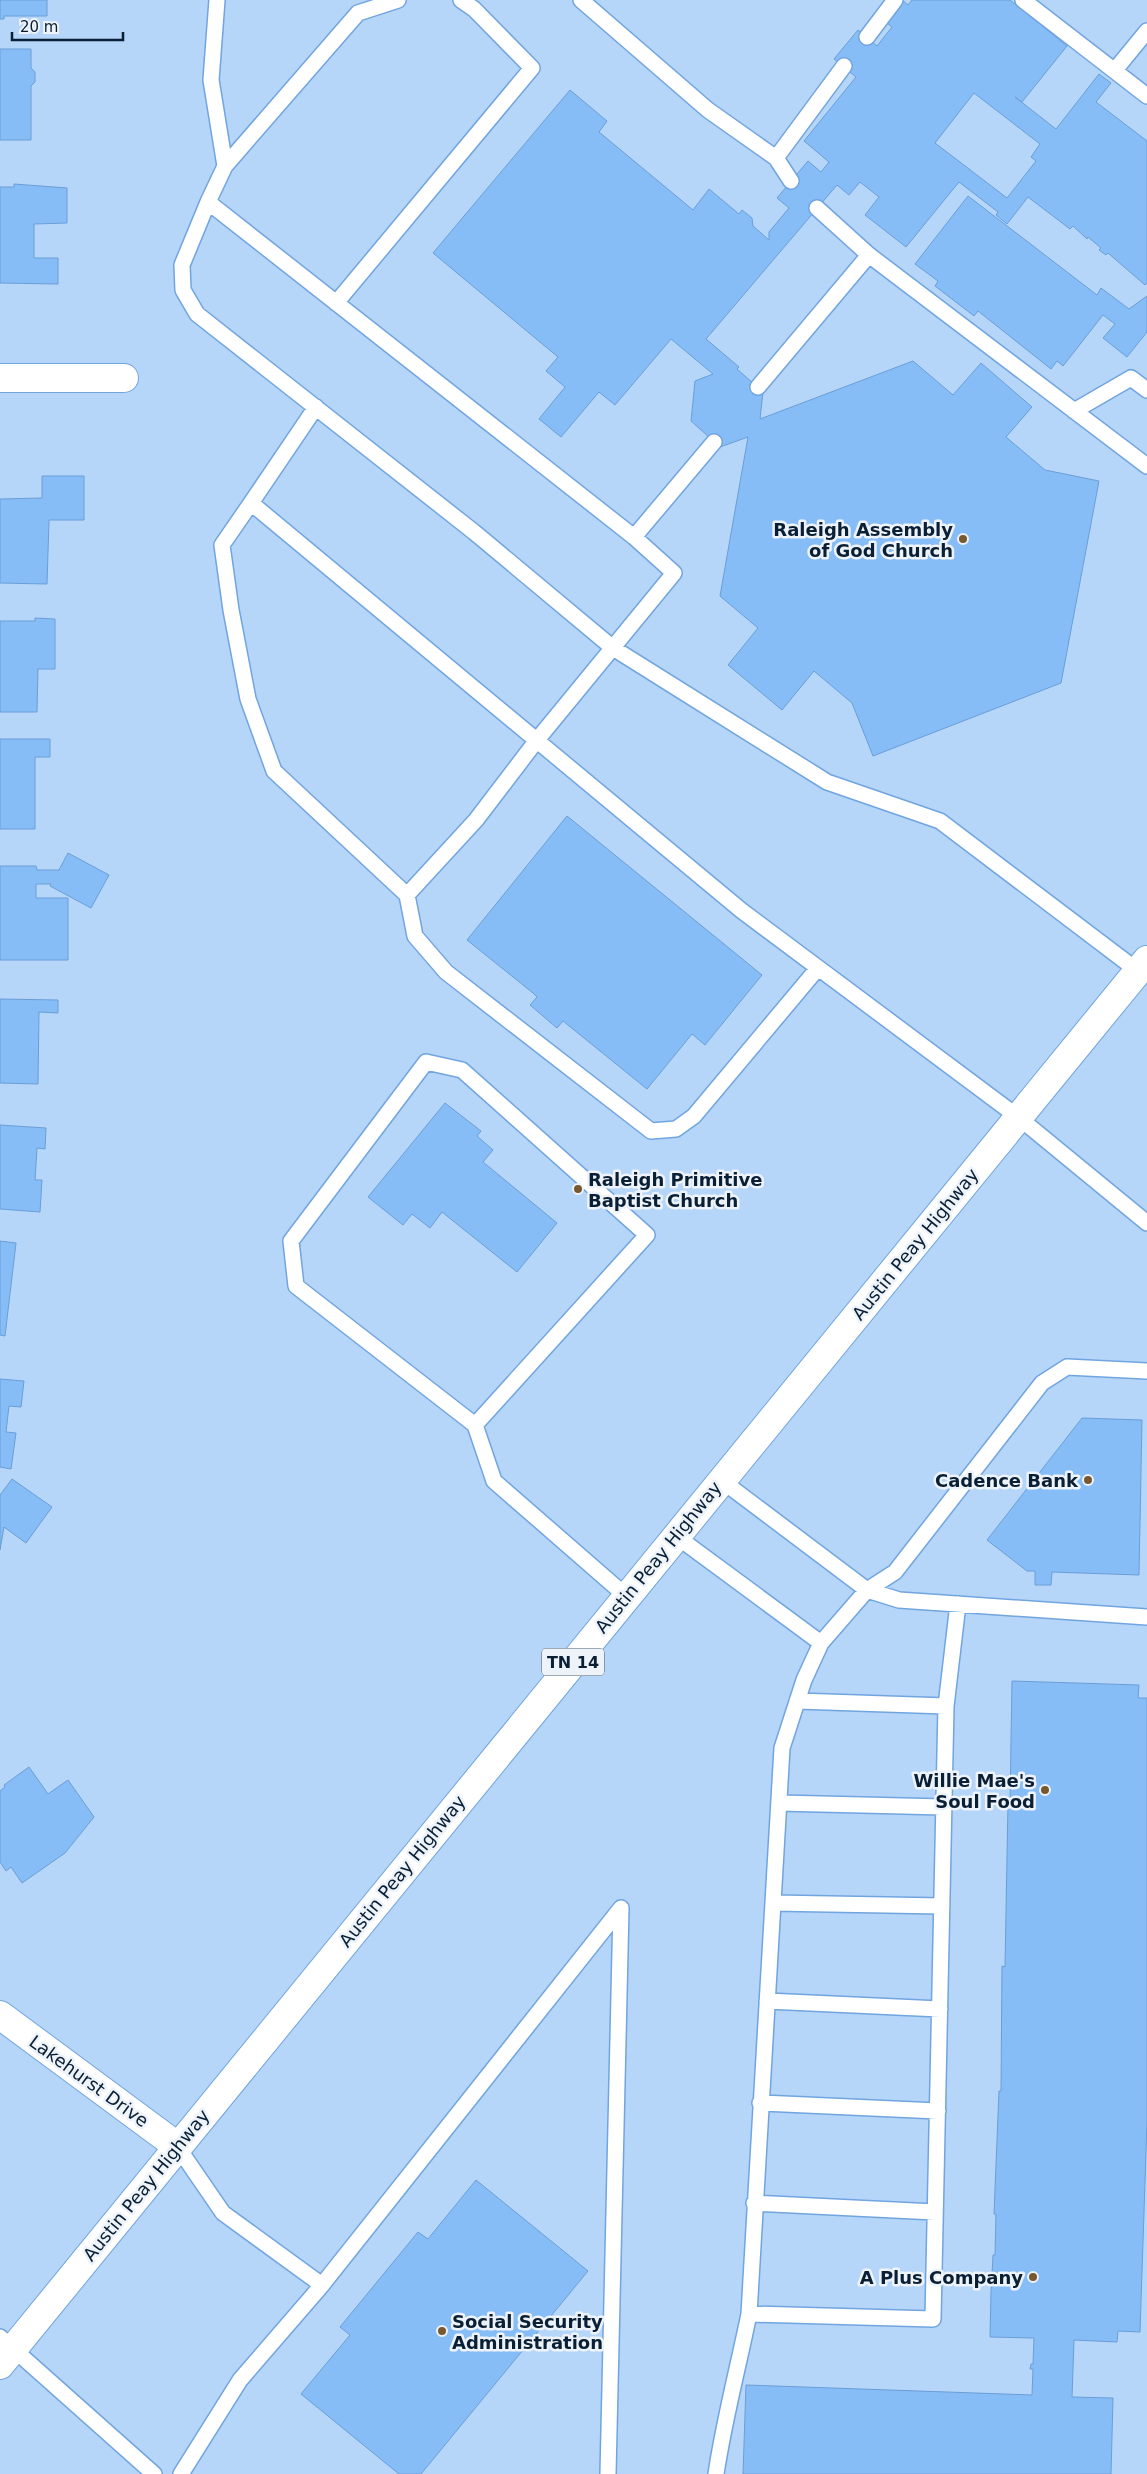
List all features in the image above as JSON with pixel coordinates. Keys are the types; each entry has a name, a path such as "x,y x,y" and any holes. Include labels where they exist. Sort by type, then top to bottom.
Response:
{"main road":[{"path":"0,378 124,378"},
{"name":"Austin Peay Highway","path":"5,2350 177,2146 1142,965"},
{"name":"Lakehurst Drive","path":"0,2016 177,2146"}],"lane":[{"path":"217,0 211,80 225,166"},
{"path":"398,0 379,3 358,13 225,166 182,265 183,290 197,314 474,532 612,648 827,782 940,822 1142,965"},
{"path":"336,303 532,68 474,9 460,0"},
{"path":"581,0 708,110 776,158 791,180"},
{"path":"867,37 895,0"},
{"path":"1022,0 1147,96"},
{"path":"1115,70 1147,31"},
{"path":"776,158 844,66"},
{"path":"208,202 634,537 674,573 536,740 476,820 407,895"},
{"path":"817,208 869,255 1147,466"},
{"path":"758,387 869,255"},
{"path":"1074,411 1131,378 1147,390"},
{"path":"316,406 222,545 230,610 248,699 274,771 407,895 416,936 446,972 651,1131 676,1129 694,1116 818,968"},
{"path":"634,537 714,442"},
{"path":"251,504 742,911 1018,1117 1147,1223"},
{"path":"475,1425 647,1235 462,1070 426,1062 291,1241 296,1286 475,1425 494,1482 626,1596"},
{"path":"716,2474 749,2314 782,1748 797,1701 821,1643 867,1590 895,1572 1042,1383 1053,1374 1067,1367 1147,1371"},
{"path":"722,1480 867,1590 899,1600 1147,1617"},
{"path":"676,1536 821,1643"},
{"path":"749,2314 933,2319 946,1706 958,1604"},
{"path":"797,1701 946,1706"},
{"path":"779,1802 944,1807"},
{"path":"773,1903 942,1906"},
{"path":"181,2474 240,2380 322,2285 621,1908 608,2474"},
{"path":"766,2001 940,2009"},
{"path":"760,2103 938,2111"},
{"path":"177,2146 223,2213 322,2285"},
{"path":"754,2203 935,2212"},
{"path":"5,2350 154,2474"}],"building":[{"path":"0,0 47,0 47,16 4,16 4,19 0,19"},
{"path":"902,0 908,5 912,0 1010,0 1067,46 1022,102 1015,97 1056,129 1099,74 1111,83 1096,102 1147,141 1147,283 1145,285 1108,253 1106,255 1099,250 1101,248 1088,237 1087,239 1073,226 1070,229 1028,197 1007,224 996,215 998,212 959,182 906,247 865,215 879,197 860,182 849,195 837,185 706,339 739,367 737,369 763,392 760,419 913,361 953,395 981,363 1032,407 1006,437 1045,470 1099,481 1061,683 873,756 852,703 814,671 782,710 728,665 758,628 720,596 748,437 720,447 691,421 695,381 713,374 671,339 615,405 599,392 561,437 539,419 565,387 546,371 558,357 433,253 570,90 607,121 599,132 693,210 709,189 739,214 742,210 752,218 753,226 769,240 769,232 789,208 777,198 808,161 821,172 829,162 804,141 856,77 834,59 858,30 877,46 892,27 883,20","holes":["974,93 1040,144 1031,157 1036,161 1007,198 935,143"]},
{"path":"0,49 31,49 31,68 35,72 35,82 31,86 31,140 0,140"},
{"path":"14,184 67,188 67,223 34,224 34,258 58,258 58,284 0,283 0,187 14,187"},
{"path":"968,196 1097,295 1101,288 1129,309 1147,296 1147,332 1127,357 1103,338 1115,324 1103,315 1063,366 1057,361 1051,369 978,311 974,316 935,286 938,281 915,264"},
{"path":"42,476 84,476 84,520 49,520 47,584 0,583 0,499 42,498"},
{"path":"35,618 55,619 55,669 38,669 37,712 0,712 0,621 35,621"},
{"path":"0,739 50,739 50,757 35,757 35,829 0,829"},
{"path":"567,816 762,975 705,1045 692,1034 647,1089 563,1021 557,1028 530,1005 537,997 533,993 467,940"},
{"path":"68,853 109,875 91,908 50,886 51,884 36,884 36,898 68,898 68,960 0,960 0,866 36,866 37,870 59,870"},
{"path":"0,999 58,1000 58,1013 39,1012 38,1084 0,1083"},
{"path":"445,1103 481,1131 477,1136 493,1150 483,1162 557,1223 517,1272 442,1212 430,1228 412,1214 403,1225 368,1197"},
{"path":"0,1125 46,1128 45,1149 37,1148 35,1180 42,1180 40,1212 0,1209"},
{"path":"0,1241 16,1243 5,1336 0,1335"},
{"path":"0,1379 24,1381 21,1407 9,1406 6,1432 16,1433 11,1469 0,1467"},
{"name":"Cadence Bank","path":"1082,1418 1142,1420 1139,1575 1052,1572 1051,1585 1035,1585 1035,1571 1027,1571 987,1540"},
{"path":"12,1479 52,1507 26,1543 4,1527 0,1550 0,1495"},
{"path":"1012,1681 1139,1685 1138,1698 1147,1698 1147,2122 1140,2332 1118,2331 1117,2342 1074,2340 1072,2397 1113,2398 1111,2474 743,2474 746,2385 1032,2395 1033,2369 1030,2369 1031,2364 1033,2364 1034,2338 990,2337 993,2255 995,2255 996,2214 994,2214 999,2091 1001,2091 1002,1966 1005,1967"},
{"path":"29,1767 48,1794 68,1780 94,1817 65,1853 22,1883 11,1867 6,1871 0,1862 0,1791 5,1787 4,1785"},
{"name":"Social Security Administration","path":"476,2180 588,2271 421,2474 399,2474 301,2394 350,2335 340,2327 418,2232 428,2239"}],"place":[{"name":"Raleigh Assembly of God Church","path":"963,539"},
{"name":"Raleigh Primitive Baptist Church","path":"578,1189"},
{"name":"Cadence Bank","path":"1088,1480"},
{"name":"Willie Mae's Soul Food","path":"1045,1790"},
{"name":"A Plus Company","path":"1033,2277"},
{"name":"Social Security Administration","path":"442,2331"}]}
